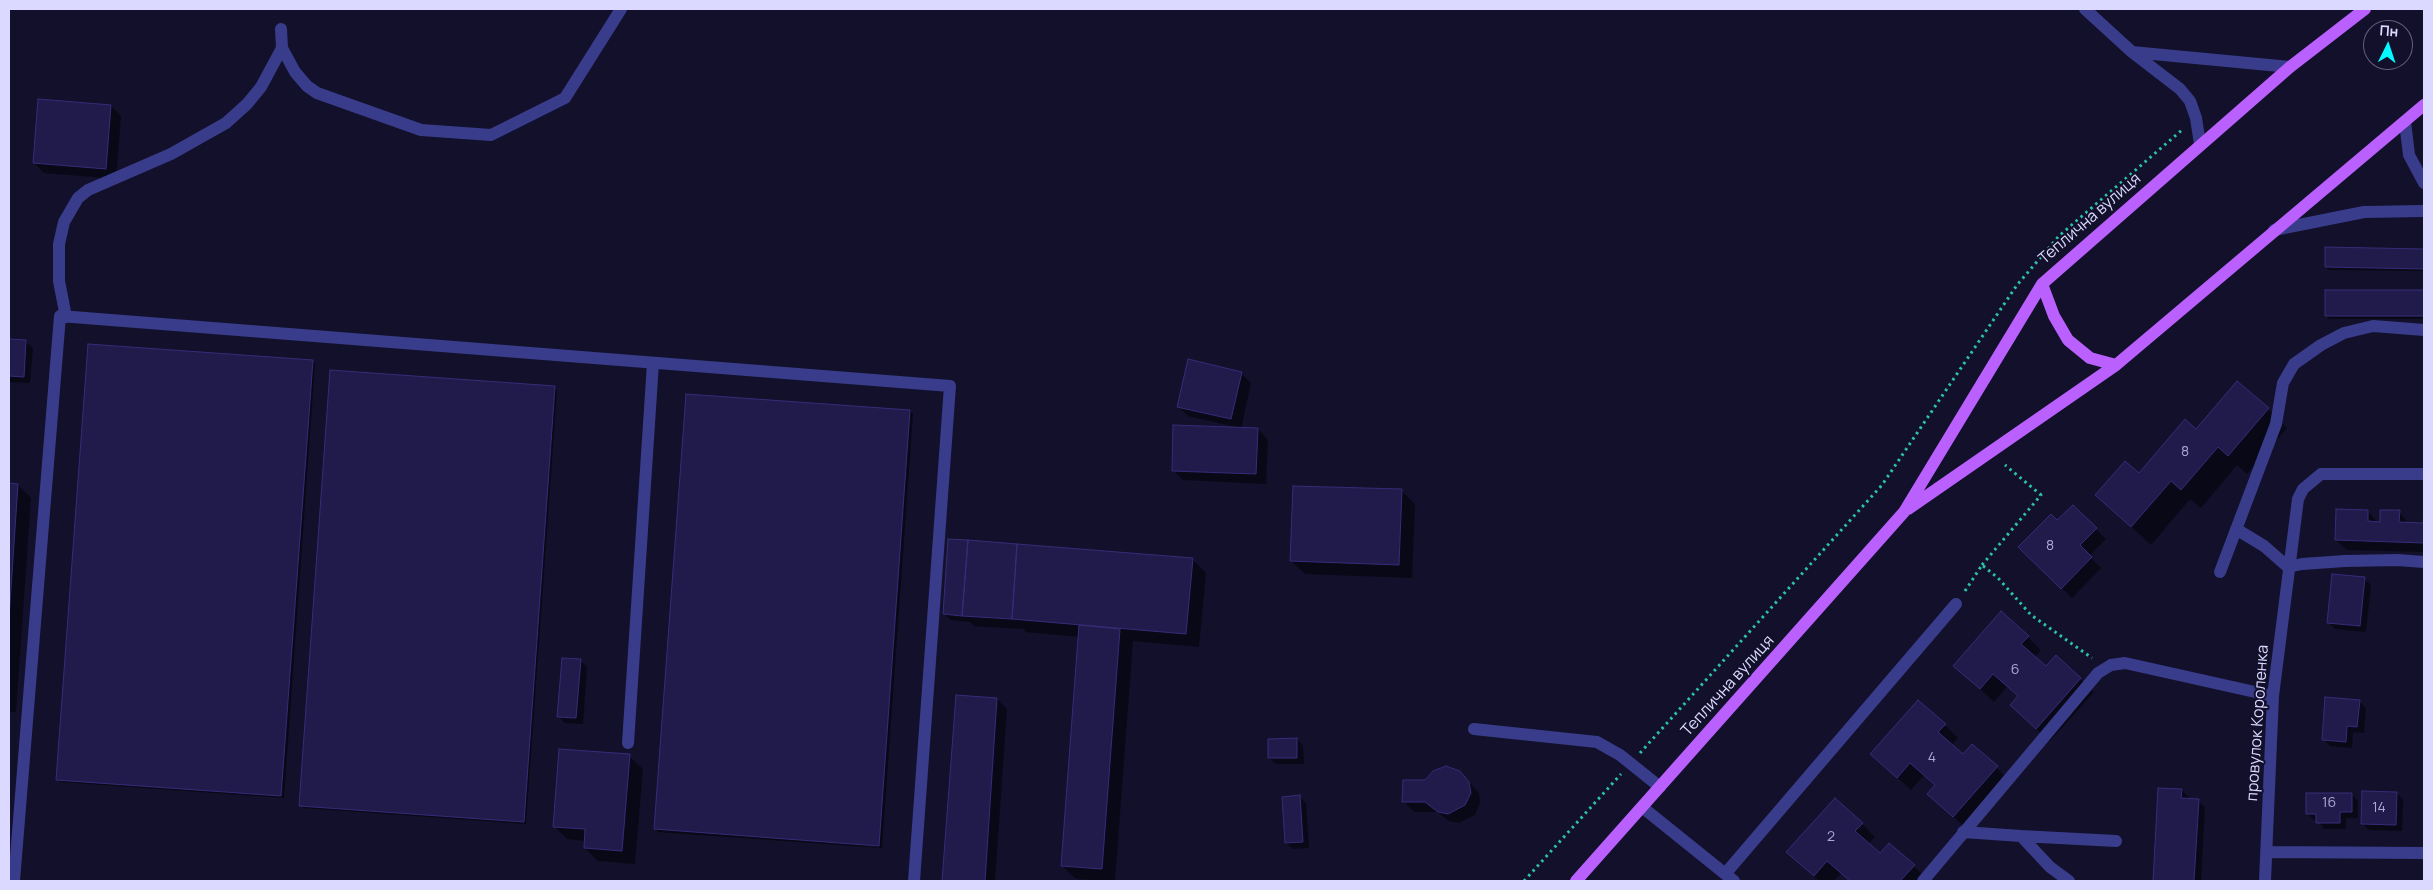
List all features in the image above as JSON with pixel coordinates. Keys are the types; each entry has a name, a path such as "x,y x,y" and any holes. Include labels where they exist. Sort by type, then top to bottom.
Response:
{"main road":[{"name":"Теплична вулиця","path":"1576,881 1904,512 2042,284 2290,67 2365,9"},
{"name":"Теплична вулиця","path":"1904,512 2116,365 2424,105"},
{"path":"2042,284 2054,316 2068,340 2090,358 2116,365"}],"street":[{"path":"281,29 282,48 295,72 306,86 332,99 422,130 492,135 565,98 620,9"},
{"path":"2085,9 2132,52 2180,89 2190,101 2196,118 2200,144"},
{"path":"66,317 59,281 59,244 64,222 78,198 88,190 170,154 226,123 247,104 260,87 282,48"},
{"path":"2132,52 2290,67"},
{"path":"2405,122 2409,155 2424,183"},
{"path":"2274,230 2364,212 2424,211"},
{"path":"14,881 60,316 950,386 914,881"},
{"path":"2220,572 2276,424 2283,383 2294,364 2321,345 2344,333 2373,326 2424,330"},
{"path":"628,743 653,363"},
{"name":"провулок Короленка","path":"2265,881 2268,852 2274,696 2288,567 2298,499 2303,489 2311,480 2321,474 2332,472 2424,474"},
{"path":"2236,529 2264,546 2288,567 2302,564 2345,561 2398,560 2424,562"},
{"path":"1642,807 1730,877 1956,604"},
{"path":"1922,881 2102,671 2111,665 2125,663 2274,696"},
{"path":"1474,729 1588,740 1609,748 1660,787"},
{"path":"1963,832 2116,842"},
{"path":"2021,836 2050,867 2069,881"},
{"path":"2268,852 2424,853"}],"path":[{"path":"1524,881 1882,484 2017,285 2059,236 2196,118"},
{"path":"1956,604 1982,565 2041,495 2005,464"},
{"path":"1982,565 1998,578 2031,614 2090,656 2102,671"}],"building":[{"path":"38,99 111,105 106,169 33,163"},
{"path":"2325,247 2424,249 2424,269 2325,267"},
{"path":"2325,290 2424,290 2424,316 2325,316"},
{"path":"9,339 26,340 24,377 9,376"},
{"path":"88,344 313,360 281,796 56,780"},
{"path":"1188,359 1242,372 1231,419 1177,407"},
{"path":"330,370 555,386 524,822 299,806"},
{"path":"2237,381 2269,408 2228,456 2218,447 2181,490 2171,481 2131,527 2095,495 2125,461 2139,473 2185,419 2196,429"},
{"path":"686,394 910,410 879,846 654,829"},
{"path":"1173,425 1258,428 1256,474 1172,471"},
{"path":"9,483 18,484 9,618"},
{"path":"1293,486 1402,489 1399,565 1290,561"},
{"path":"2073,505 2097,528 2080,545 2092,557 2061,589 2018,547 2051,514 2057,520"},
{"path":"2336,509 2368,510 2368,521 2380,522 2380,510 2400,510 2399,522 2423,523 2424,513 2424,543 2335,540"},
{"path":"948,539 968,540 962,616 943,614"},
{"path":"968,540 1017,544 1012,619 962,616"},
{"path":"1017,544 1193,558 1186,634 1012,619"},
{"path":"2332,574 2365,577 2360,626 2327,623"},
{"path":"2001,611 2029,636 2021,644 2046,666 2056,655 2081,678 2036,729 2010,705 2018,696 1993,674 1980,689 1953,666"},
{"path":"1079,625 1120,629 1102,869 1061,866"},
{"path":"562,658 581,659 576,718 557,717"},
{"path":"956,695 997,698 985,881 942,881"},
{"path":"2325,697 2360,700 2357,727 2347,726 2346,742 2322,740"},
{"path":"1918,700 1946,724 1938,732 1963,754 1972,744 1998,766 1953,817 1927,794 1935,785 1910,763 1897,778 1870,754"},
{"path":"1297,738 1297,758 1268,758 1268,739"},
{"path":"559,749 630,754 622,851 584,848 585,829 553,827"},
{"path":"1446,766 1460,771 1469,782 1471,793 1465,805 1448,814 1438,812 1425,802 1402,802 1403,780 1425,780 1433,771"},
{"path":"2158,788 2182,789 2181,798 2199,799 2194,881 2153,881"},
{"path":"2362,791 2397,792 2396,825 2361,824"},
{"path":"2306,793 2352,793 2352,812 2340,812 2340,823 2316,823 2316,814 2306,814"},
{"path":"1300,795 1303,842 1285,843 1282,797"},
{"path":"1835,798 1863,823 1855,831 1880,853 1889,843 1915,865 1900,881 1850,881 1827,861 1814,876 1786,852"}]}
